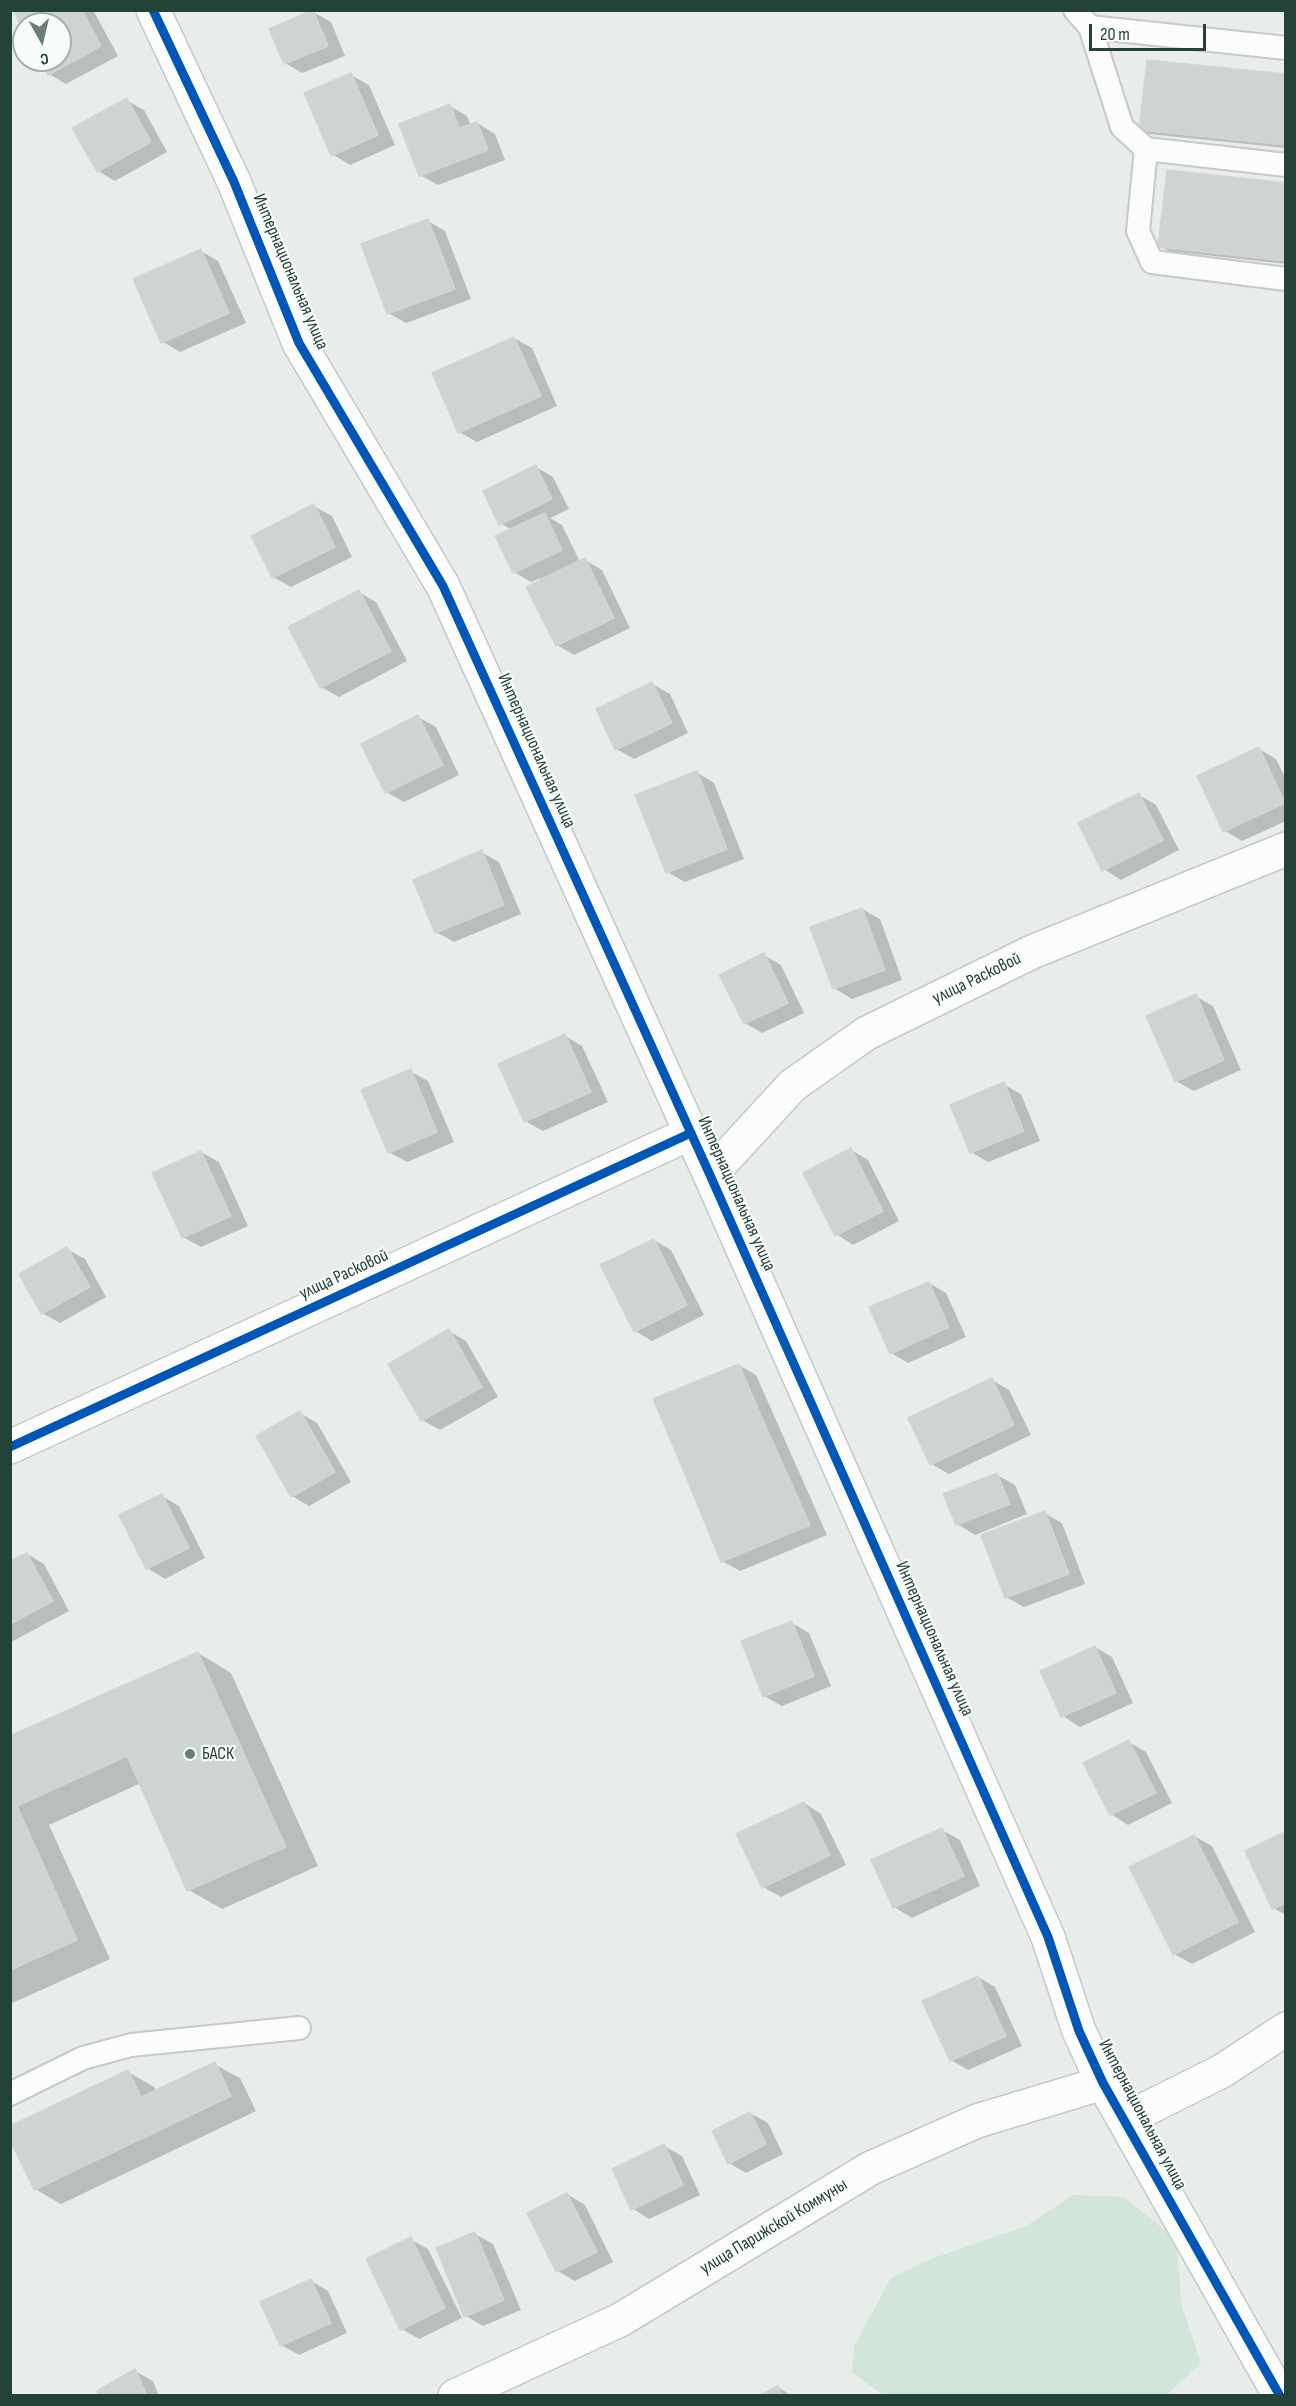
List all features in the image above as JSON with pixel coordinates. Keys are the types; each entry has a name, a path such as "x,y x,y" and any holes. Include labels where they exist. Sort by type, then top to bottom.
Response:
{"street":[{"name":"Интернациональная улица","path":"153,10 234,182 299,342 443,586 710,1175 1048,1937 1079,2031 1103,2083 1280,2396"},
{"name":"улица Расковой","path":"710,1175 793,1085 867,1033 1032,952 1286,849"},
{"name":"улица Расковой","path":"10,1447 691,1133"},
{"path":"1124,2120 1222,2071 1286,2029"},
{"name":"улица Парижской Коммуны","path":"456,2396 620,2320 871,2168 977,2121 1103,2083"}],"lane":[{"path":"1075,10 1090,27 1122,127 1146,149 1286,165"},
{"path":"1090,27 1286,48"},
{"path":"1146,149 1138,231 1152,262 1286,279"},
{"path":"10,2094 83,2058 131,2045 299,2028"}],"green space":[{"path":"1073,2195 1124,2197 1176,2239 1182,2306 1201,2363 1167,2395 884,2395 852,2373 854,2346 891,2278 931,2259 1026,2226"}],"building":[{"path":"13,10 82,10 101,46 72,62 72,12 14,12"},
{"path":"313,10 328,46 284,64 269,29"},
{"path":"1147,60 1286,74 1286,145 1139,130"},
{"path":"351,73 378,135 331,156 304,93"},
{"path":"127,98 151,142 97,172 72,128"},
{"path":"450,104 459,128 477,122 488,150 419,176 399,124"},
{"path":"1167,170 1286,183 1286,261 1158,247"},
{"path":"428,219 455,289 387,314 361,244"},
{"path":"201,249 229,313 161,343 133,279"},
{"path":"514,337 541,396 458,433 432,373"},
{"path":"536,465 552,499 499,525 483,491"},
{"path":"314,504 335,547 272,578 251,536"},
{"path":"545,513 562,550 513,573 495,536"},
{"path":"585,558 614,618 556,646 526,587"},
{"path":"359,590 391,651 320,688 288,627"},
{"path":"652,682 672,723 615,750 596,709"},
{"path":"418,715 443,765 385,793 361,744"},
{"path":"1259,747 1285,803 1223,832 1197,776"},
{"path":"697,771 727,849 666,873 635,795"},
{"path":"1139,793 1163,840 1102,871 1078,823"},
{"path":"482,850 504,905 435,933 413,880"},
{"path":"862,908 885,970 833,989 810,927"},
{"path":"764,953 788,1003 744,1024 719,975"},
{"path":"1196,994 1224,1060 1175,1082 1146,1016"},
{"path":"565,1034 591,1092 524,1122 498,1064"},
{"path":"411,1069 437,1132 388,1153 361,1090"},
{"path":"1004,1082 1024,1131 970,1153 950,1105"},
{"path":"851,1148 883,1211 835,1236 803,1173"},
{"path":"201,1151 231,1216 182,1238 152,1173"},
{"path":"654,1239 687,1305 634,1332 600,1265"},
{"path":"67,1247 90,1287 41,1314 19,1274"},
{"path":"929,1282 949,1327 890,1354 869,1307"},
{"path":"449,1329 482,1387 421,1421 388,1364"},
{"path":"739,1364 762,1418 677,1455 653,1399"},
{"path":"992,1378 1014,1425 930,1465 908,1418"},
{"path":"300,1411 335,1472 291,1497 256,1436"},
{"path":"762,1418 810,1525 721,1562 677,1455"},
{"path":"997,1473 1010,1504 956,1525 943,1494"},
{"path":"162,1494 189,1548 146,1569 119,1515"},
{"path":"1045,1511 1069,1574 1005,1598 981,1535"},
{"path":"27,1553 53,1601 10,1624 10,1561"},
{"path":"792,1621 814,1676 763,1697 741,1641"},
{"path":"1095,1646 1116,1693 1061,1717 1040,1671"},
{"path":"198,1652 286,1847 187,1891 127,1756 17,1806 77,1940 10,1970 10,1736"},
{"path":"1129,1740 1156,1793 1110,1815 1083,1763"},
{"path":"804,1802 830,1855 762,1888 736,1834"},
{"path":"942,1828 964,1876 893,1908 871,1860"},
{"path":"1285,1832 1286,1903 1272,1909 1245,1851"},
{"path":"1194,1835 1238,1922 1173,1955 1129,1867"},
{"path":"978,1976 1006,2036 950,2061 922,2001"},
{"path":"215,2062 231,2096 34,2190 10,2140 10,2126 128,2070 141,2097"},
{"path":"750,2112 766,2144 728,2164 712,2131"},
{"path":"664,2144 683,2185 631,2210 612,2169"},
{"path":"567,2193 597,2252 556,2272 527,2213"},
{"path":"475,2232 504,2300 464,2317 436,2248"},
{"path":"411,2237 445,2308 400,2330 366,2259"},
{"path":"311,2279 331,2323 280,2346 260,2302"},
{"path":"135,2369 147,2396 99,2396 97,2391"},
{"path":"778,2386 782,2396 758,2396"}],"cycle path":[{"path":"153,10 234,182 299,343 443,586 710,1175 1048,1937 1079,2031 1103,2083 1280,2396"},
{"path":"10,1447 691,1133"}],"place":[{"name":"БАСК","path":"190,1754"}]}
